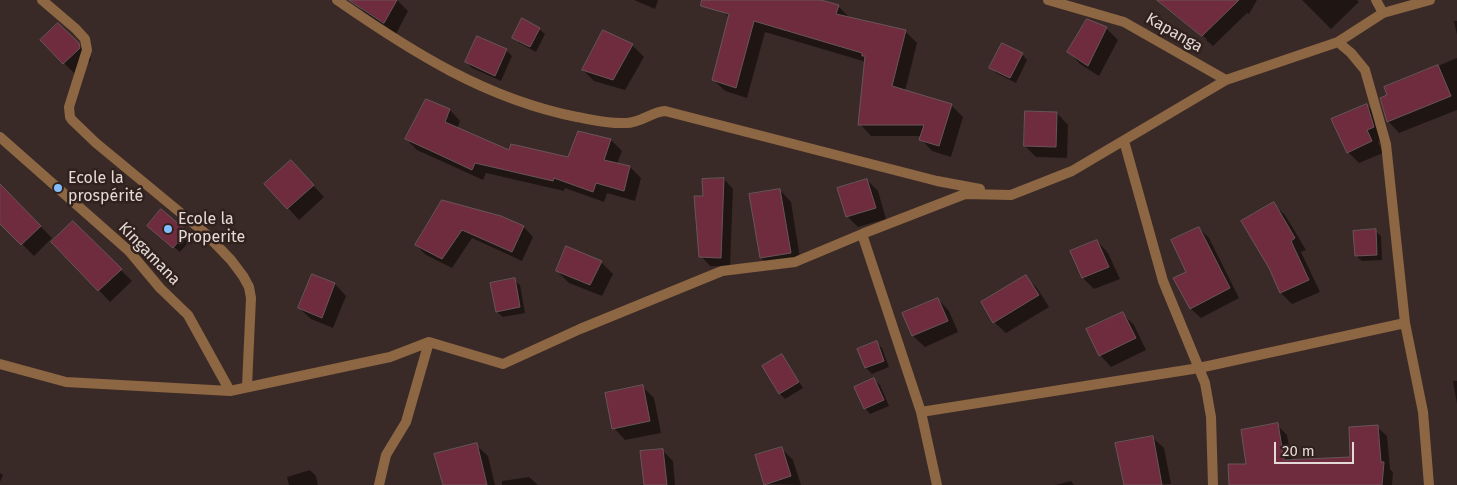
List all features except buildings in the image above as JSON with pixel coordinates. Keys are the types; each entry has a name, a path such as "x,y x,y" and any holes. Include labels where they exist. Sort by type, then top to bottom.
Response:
{"street":[{"path":"42,0 85,39 87,50 69,107 72,120 96,144 205,233 231,260 249,287 251,298 247,386"},
{"path":"336,0 392,38 444,68 499,95 552,112 627,124 640,121 658,112 665,112 938,181 1011,195"},
{"name":"Kapanga","path":"1048,0 1124,22 1226,80"},
{"path":"1376,0 1383,13"},
{"path":"0,364 66,382 230,391 390,357 429,342 503,364 580,329 722,271 795,262 965,194 1011,195 1072,171 1226,80 1338,42 1383,13 1430,0"},
{"path":"1338,42 1351,53 1365,70 1386,144 1404,323 1423,412 1428,485"},
{"name":"Kingamana","path":"0,137 129,251 160,288 188,315 230,391"},
{"path":"1124,141 1164,281 1205,383 1211,417 1213,485"},
{"path":"862,234 921,412 937,485"},
{"path":"921,412 1199,368 1404,323"},
{"path":"378,485 386,455 406,422 429,342"}],"place":[{"name":"Ecole la prospérité","path":"58,188"},
{"name":"Ecole la Properite","path":"168,229"}]}
